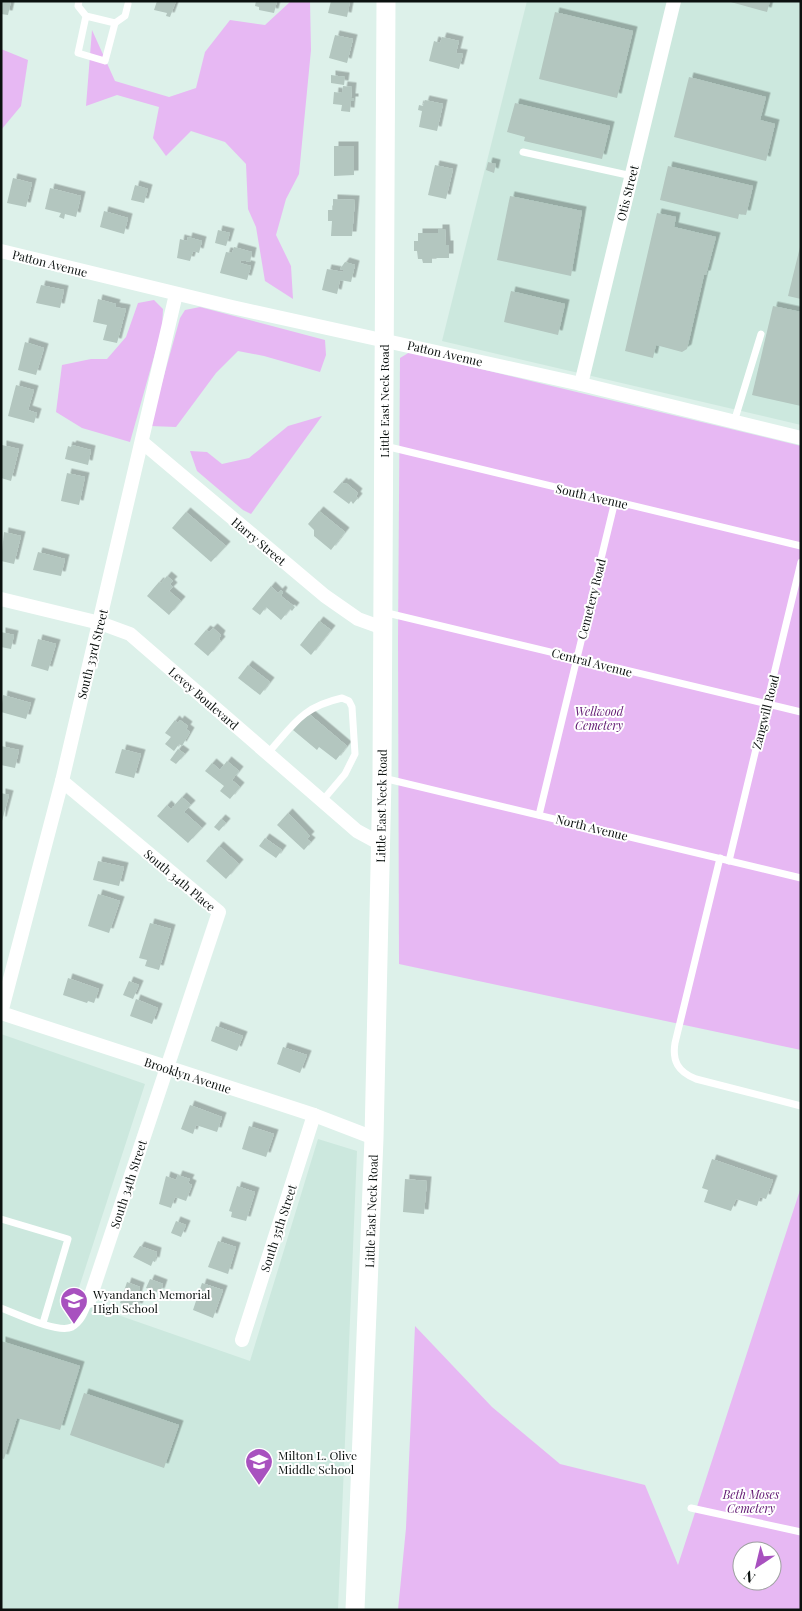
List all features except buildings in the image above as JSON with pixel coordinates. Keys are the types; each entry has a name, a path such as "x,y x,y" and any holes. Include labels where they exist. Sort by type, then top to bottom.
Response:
{"main road":[{"name":"Little East Neck Road","path":"355,1610 374,1138 381,844 386,1"}],"street":[{"name":"Otis Street","path":"581,384 674,1"},
{"name":"Patton Avenue","path":"1,251 176,294 581,384 801,438"},
{"name":"South 33rd Street","path":"1,1013 62,780 176,294"},
{"name":"Harry Street","path":"142,442 320,593 358,619 383,620"},
{"name":"Levey Boulevard","path":"1,599 100,623 130,634 357,831 381,844"},
{"name":"South 34th Place","path":"62,780 219,912 167,1068"},
{"name":"Brooklyn Avenue","path":"1,1013 314,1115 374,1138"},
{"name":"South 34th Street","path":"90,1301 167,1068"},
{"name":"South 35th Street","path":"242,1340 314,1115"}],"lane":[{"path":"79,1 78,6 86,16 115,23"},
{"path":"86,16 78,53 105,61 115,23 125,16 128,4"},
{"path":"523,152 632,176"},
{"path":"734,422 761,334"},
{"name":"South Avenue","path":"384,446 801,546"},
{"name":"Cemetery Road","path":"539,815 615,501"},
{"name":"Zangwill Road","path":"729,861 801,562"},
{"name":"Central Avenue","path":"383,620 576,658 801,712"},
{"path":"268,753 303,713 311,707 342,698 349,701 352,707 355,754 345,774 322,800"},
{"name":"North Avenue","path":"382,778 801,878"},
{"path":"720,858 676,1043 676,1062 682,1072 696,1079 801,1106"},
{"path":"1,1219 68,1240 43,1323"},
{"path":"1,1308 60,1329 72,1327 82,1318 90,1301"},
{"path":"691,1508 801,1532"}],"shaded area":[{"path":"527,1 801,1 801,425 442,341"},
{"path":"1,1034 145,1084 75,1300 250,1361 318,1139 357,1151 338,1610 1,1610"}],"green space":[{"path":"291,1 310,1 311,50 299,174 286,199 276,235 291,266 293,299 265,281 256,227 248,209 246,164 225,142 191,131 166,156 153,138 159,107 117,95 86,106 92,30 115,81 169,97 196,88 205,52 230,20 265,25"},
{"path":"1,49 28,60 21,106 1,130"},
{"path":"154,300 163,309 162,328 130,442 82,428 56,412 62,365 91,359 107,359 126,337 138,303"},
{"path":"200,307 325,340 326,355 320,372 264,356 238,351 216,373 176,427 150,426 180,318 185,310"},
{"name":"Wellwood Cemetery","path":"410,352 801,446 801,1050 399,964 398,640 400,358"},
{"path":"322,416 251,514 243,510 197,471 190,451 207,452 222,464 249,458 288,426"},
{"name":"Beth Moses Cemetery","path":"801,1187 801,1610 398,1610 406,1528 415,1326 492,1407 560,1464 645,1485 678,1565"}],"place":[{"name":"Wyandanch Memorial High School","path":"74,1325"},
{"name":"Milton L. Olive Middle School","path":"259,1486"}]}
